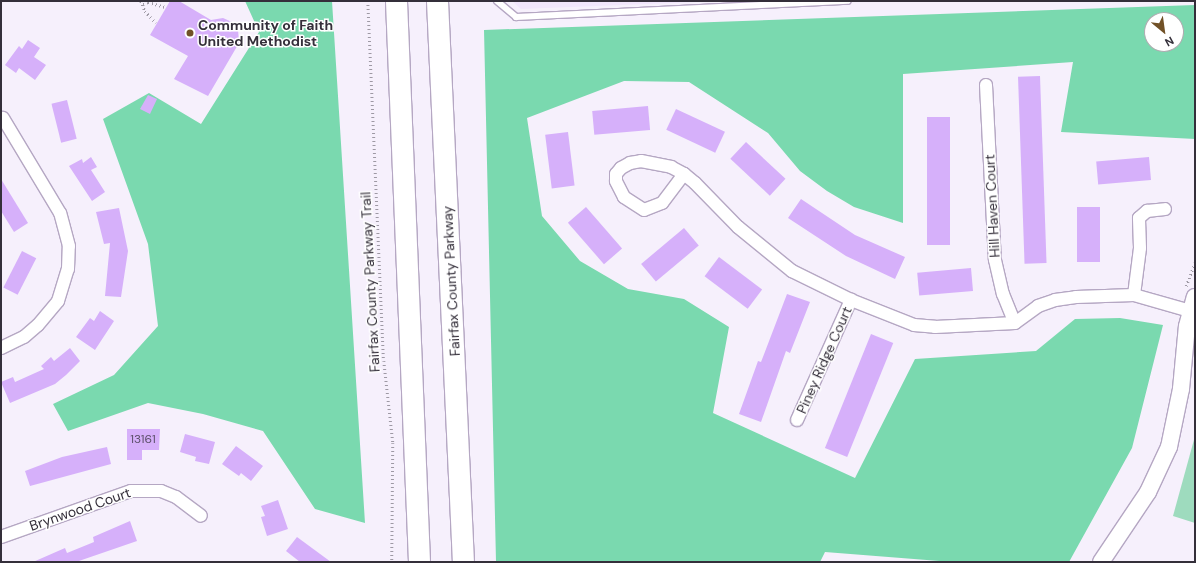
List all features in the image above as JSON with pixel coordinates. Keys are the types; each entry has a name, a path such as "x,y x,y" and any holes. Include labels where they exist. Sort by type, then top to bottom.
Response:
{"highway":[{"path":"396,1 419,562"},
{"name":"Fairfax County Parkway","path":"437,1 463,562"}],"street":[{"name":"Hill Haven Court","path":"986,85 995,260 1002,294 1015,323"},
{"path":"1,348 24,337 38,325 58,301 68,269 69,246 60,213 3,118"},
{"path":"684,174 662,203 644,210 624,197 616,181 616,174 621,168 641,161 666,165 684,174 738,227 777,261 850,300 914,325 935,327 1015,323 1038,306 1054,300 1076,296 1134,295 1193,304 1184,349 1179,404 1169,447 1148,492 1101,562"},
{"path":"1134,295 1140,248 1139,218 1147,211 1165,209"},
{"name":"Piney Ridge Court","path":"797,420 850,300"},
{"name":"Brynwood Court","path":"1,537 131,491 161,491 176,497 201,516"}],"lane":[{"path":"497,1 516,17 848,1"}],"path":[{"name":"Fairfax County Parkway Trail","path":"368,1 384,361 393,443 392,562"},
{"path":"156,23 145,11 142,3 148,2 166,6"}],"shaded area":[{"path":"512,1 722,1 521,9"}],"green space":[{"path":"245,1 332,1 365,523 315,509 263,431 203,414 148,403 68,431 53,404 114,375 158,326 148,244 103,119 149,93 201,124 259,32"},
{"path":"1195,5 1195,139 1061,132 1073,62 903,74 903,223 854,207 827,191 800,171 768,133 689,82 624,81 527,118 542,216 580,261 628,289 684,299 729,327 713,413 855,478 915,359 1036,351 1075,319 1120,318 1163,325 1132,448 1069,562 952,562 825,552 820,562 496,562 484,30"},
{"path":"1195,436 1195,523 1173,516"}],"building":[{"path":"170,1 179,1 211,20 223,18 232,22 238,29 239,43 208,96 174,79 188,56 150,35"},
{"path":"28,40 40,48 34,57 46,65 35,80 19,68 16,73 5,65 19,46 22,49"},
{"path":"1040,76 1047,263 1025,264 1018,77"},
{"path":"148,95 157,99 150,114 140,109"},
{"path":"67,100 77,139 61,143 51,104"},
{"path":"648,106 650,130 594,135 592,111"},
{"path":"676,109 725,132 715,153 666,130"},
{"path":"927,117 950,117 950,245 927,245"},
{"path":"568,132 575,186 552,188 545,135"},
{"path":"746,142 785,179 770,196 730,159"},
{"path":"91,157 97,167 91,170 105,192 92,201 69,166 82,159 83,163"},
{"path":"1149,157 1151,180 1098,185 1096,162"},
{"path":"1,179 28,223 14,232 1,211"},
{"path":"801,199 855,235 905,257 895,279 846,256 788,218"},
{"path":"586,207 622,249 604,264 568,223"},
{"path":"1077,207 1100,207 1100,262 1077,262"},
{"path":"119,208 128,251 121,297 105,296 110,243 104,244 96,212"},
{"path":"684,228 699,246 656,282 641,264"},
{"path":"22,251 36,258 18,295 3,288"},
{"path":"719,257 762,289 748,309 705,276"},
{"path":"971,268 973,291 919,296 917,273"},
{"path":"787,294 810,302 790,353 786,351 761,422 739,414 758,361 761,362"},
{"path":"100,311 114,321 95,350 76,337 90,318 94,321"},
{"path":"871,334 893,343 847,457 825,448"},
{"path":"70,348 80,361 66,375 55,384 10,403 1,382 13,377 15,382 44,369 41,366 51,357 54,361"},
{"path":"127,429 160,429 159,450 142,450 142,460 127,460"},
{"path":"185,434 215,442 209,464 195,461 196,457 180,452"},
{"path":"236,446 263,466 251,481 241,473 239,476 222,464"},
{"path":"107,447 111,464 30,486 25,471 62,457"},
{"path":"278,500 288,529 267,536 261,517 265,516 261,506"},
{"path":"130,521 137,541 76,562 33,562 65,548 67,553 94,542 93,537"},
{"path":"297,537 331,562 300,562 286,551"}],"place":[{"name":"Community of Faith United Methodist","path":"190,33"}]}
